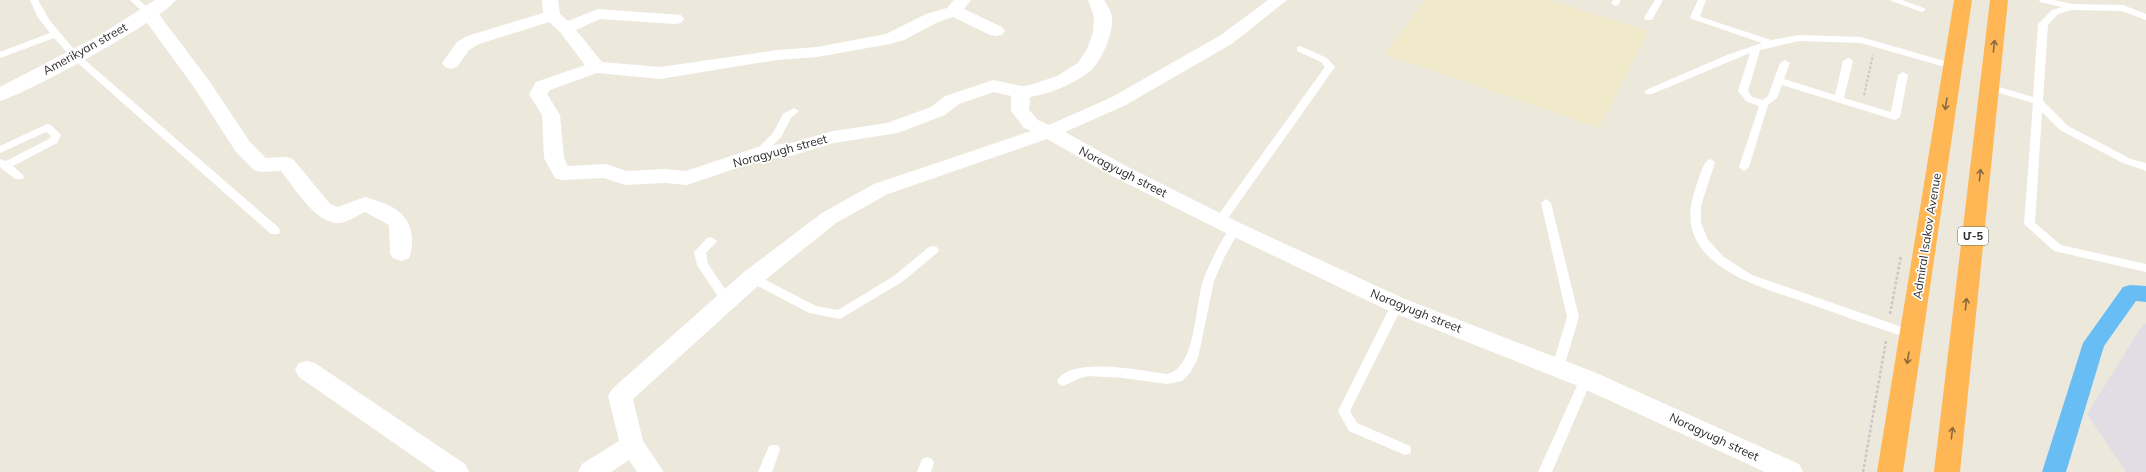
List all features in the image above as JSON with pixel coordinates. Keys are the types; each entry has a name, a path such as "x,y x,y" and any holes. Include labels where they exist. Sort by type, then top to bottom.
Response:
{"highway":[{"name":"Admiral Isakov Avenue","path":"1890,472 1963,0"},
{"name":"Մ-5","path":"1947,472 1998,0"}],"street":[{"name":"Amerikyan street","path":"0,95 75,56 149,13 167,0"},
{"name":"Noragyugh street","path":"958,5 890,39 817,52 777,55 660,73 596,67 543,86 538,94 551,115 554,158 562,173 606,171 625,178 665,176 687,178 758,154 790,149 833,137 891,129 938,111 952,100 993,86 1021,92 1032,91 1062,80 1084,67 1097,46 1102,32 1103,17 1096,0"},
{"path":"651,472 632,445 620,396 752,278 829,218 881,189 1049,132 1119,102 1227,39 1279,0"},
{"path":"958,5 996,31"},
{"path":"451,63 463,46 473,40 551,8 596,67"},
{"path":"149,13 203,86 243,147 261,165 286,164 323,208 337,216 365,204 395,217 402,230 401,253"},
{"path":"566,28 598,14 675,19"},
{"name":"Noragyugh street","path":"1021,92 1020,111 1031,124 1049,132 1119,171 1228,225 1397,305 1558,367 1790,472"},
{"path":"307,370 456,472"},
{"path":"592,472 632,445"}],"lane":[{"path":"34,0 37,10 55,34 75,56 275,231"},
{"path":"134,0 149,13"},
{"path":"1649,18 1659,0"},
{"path":"1702,0 1695,17 1698,19 1771,43"},
{"path":"1892,0 1922,8"},
{"path":"2043,0 2072,7 2123,8 2146,17"},
{"path":"2072,7 2055,12 2043,24 2029,224 2058,248 2146,268"},
{"path":"0,55 55,34"},
{"path":"1649,92 1756,48 1771,43 1799,38 1861,40 1952,66"},
{"path":"1756,48 1743,90 1749,99 1764,104"},
{"path":"1063,381 1080,373 1105,372 1170,380 1183,375 1189,365 1198,336 1206,290 1228,225 1330,67 1324,60 1300,49"},
{"path":"1838,100 1848,61"},
{"path":"1744,167 1764,104 1772,98 1785,63"},
{"path":"1778,81 1895,117 1903,75"},
{"path":"1989,87 2037,101 2064,128 2127,160 2146,166"},
{"path":"758,154 777,135 787,116 794,111"},
{"path":"0,150 47,127 56,135 53,141 2,164"},
{"path":"1710,162 1695,211 1695,221 1698,231 1711,251 1733,270 1748,278 1912,335"},
{"path":"2,164 19,176"},
{"path":"1546,203 1573,317 1558,367"},
{"path":"711,241 700,252 702,265 727,300"},
{"path":"752,278 813,310 840,315 898,278 933,250"},
{"path":"1397,305 1344,411 1353,428 1405,450"},
{"path":"1546,472 1586,379"},
{"path":"765,472 774,450"}],"path":[{"path":"1868,78 1873,52"}],"shaded area":[{"path":"1425,0 1550,0 1648,31 1599,128 1385,54"},
{"path":"2144,323 2146,324 2146,472 2126,472 2087,414"}],"waterway":[{"path":"2054,472 2094,343 2130,293 2146,294"}]}
